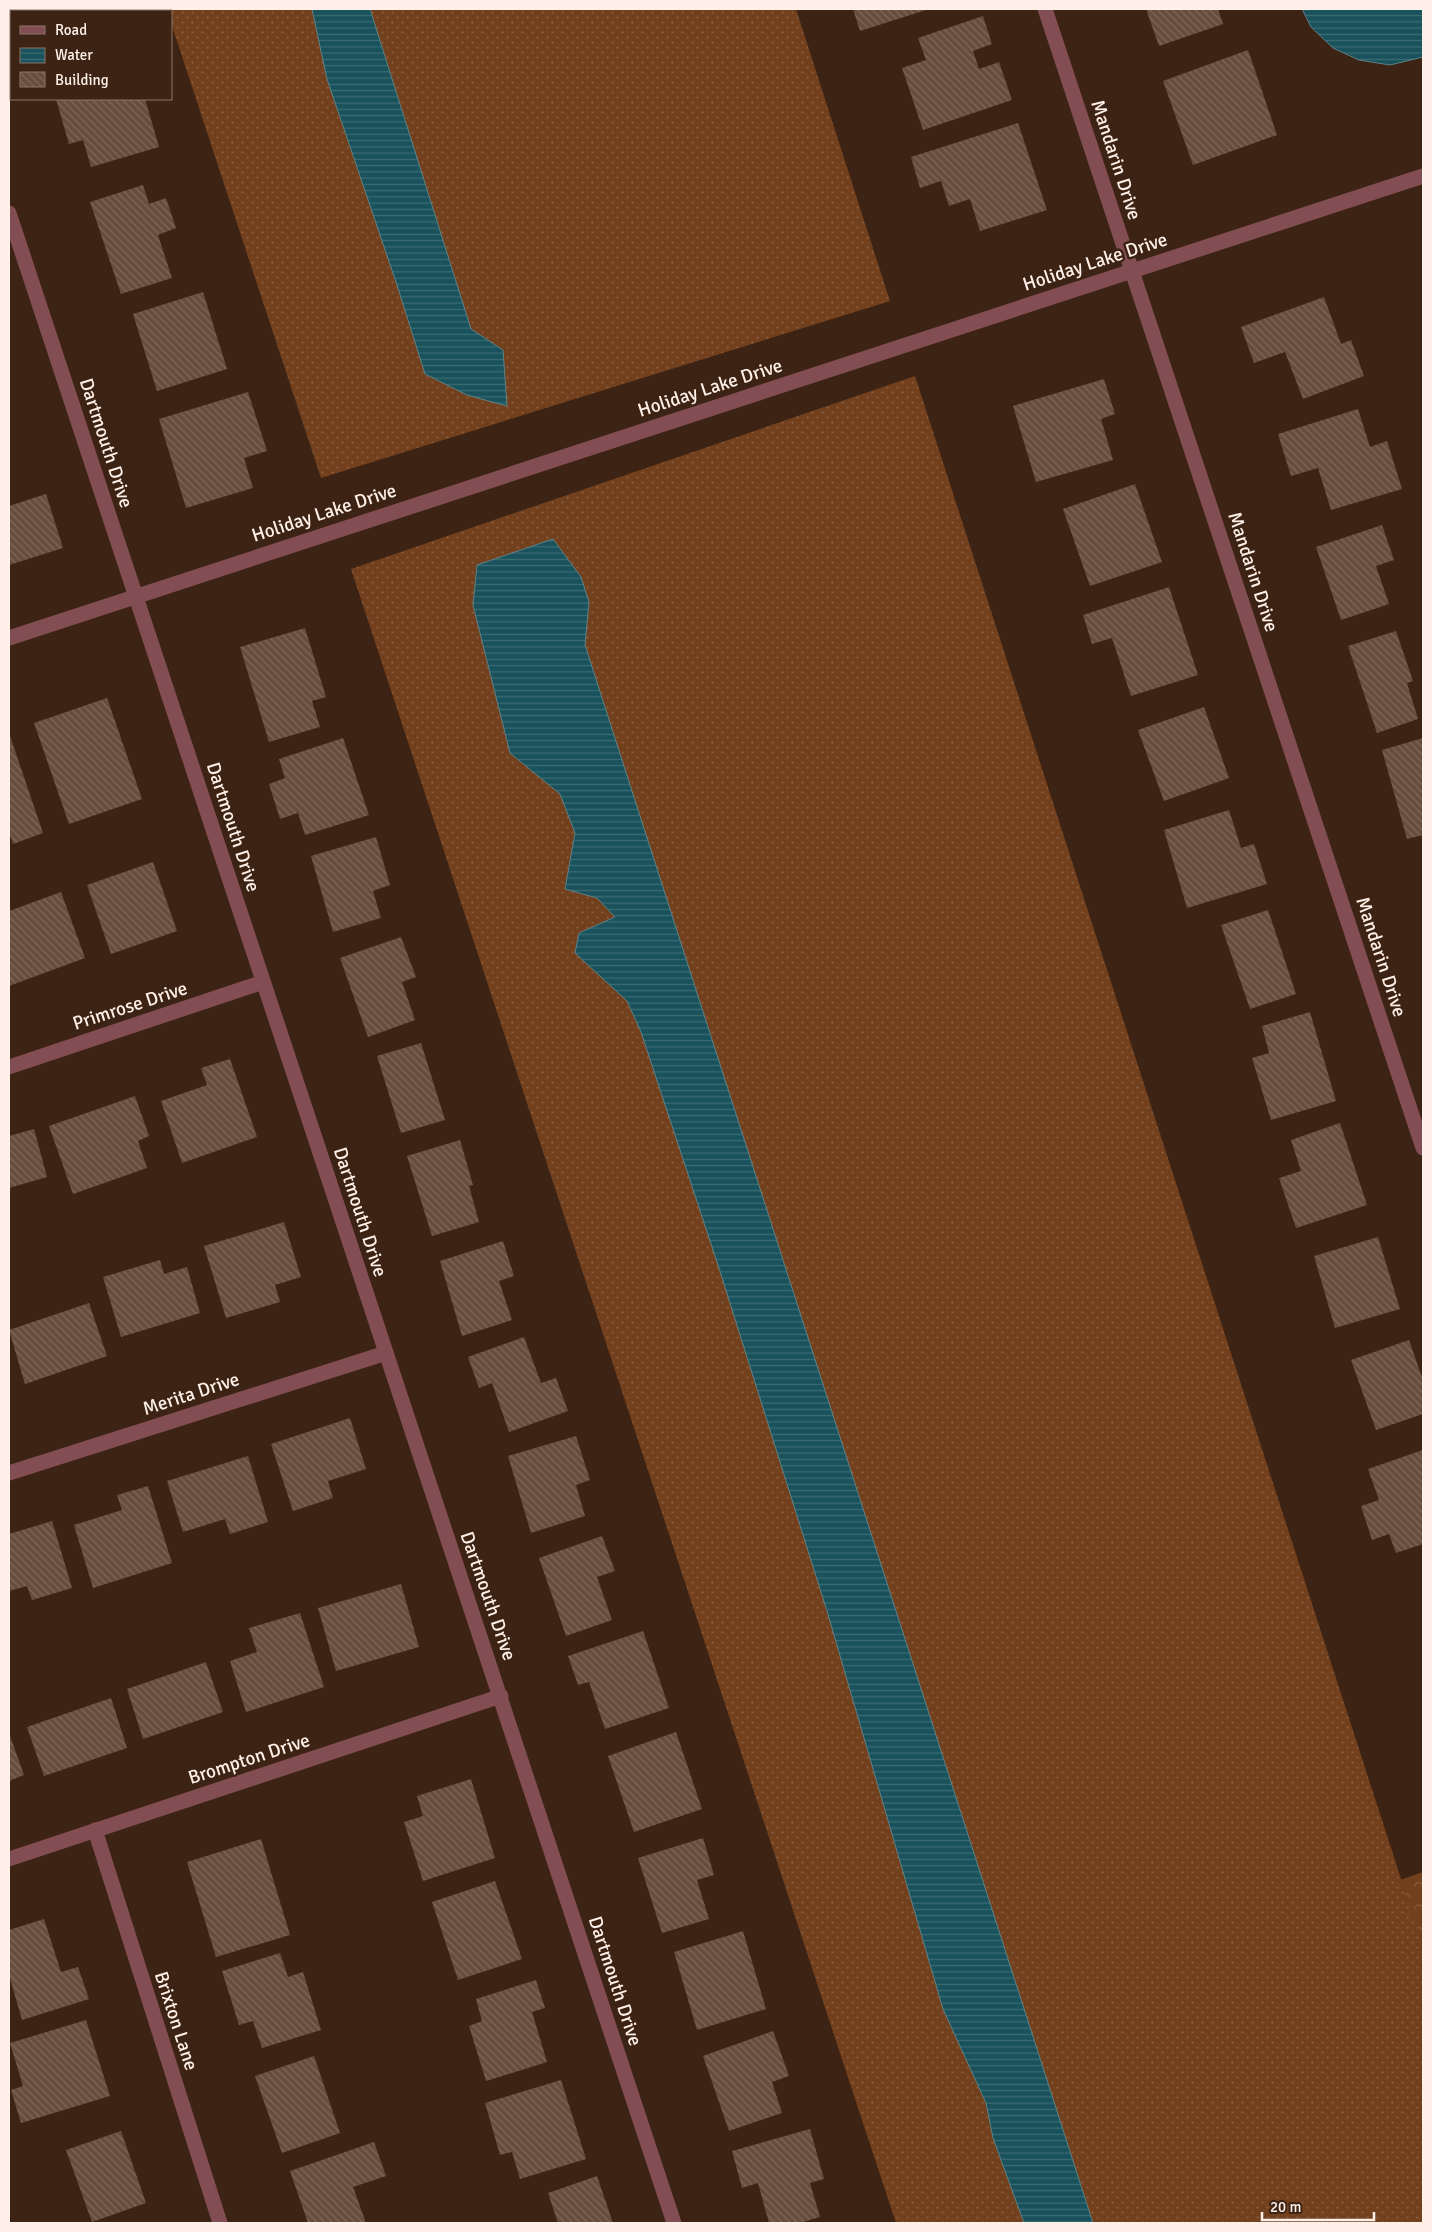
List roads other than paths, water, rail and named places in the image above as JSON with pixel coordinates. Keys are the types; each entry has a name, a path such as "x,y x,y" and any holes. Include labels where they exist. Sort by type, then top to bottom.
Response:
{"street":[{"name":"Mandarin Drive","path":"1045,9 1423,1148"},
{"name":"Holiday Lake Drive","path":"9,638 135,595 1423,176"},
{"name":"Dartmouth Drive","path":"9,213 15,250 135,595 674,2223"},
{"name":"Primrose Drive","path":"9,1067 263,982"},
{"name":"Merita Drive","path":"9,1473 386,1353"},
{"name":"Brompton Drive","path":"9,1859 501,1696"},
{"name":"Brixton Lane","path":"95,1830 220,2223"}],"water":[{"path":"312,9 370,9 471,329 503,350 507,406 467,395 425,374 327,79"},
{"path":"1302,9 1423,9 1423,57 1390,65 1359,60 1333,48 1311,27"},
{"path":"553,539 581,577 589,602 585,645 1093,2223 1024,2223 993,2138 986,2103 943,2009 827,1611 718,1265 641,1032 627,1001 575,953 579,933 615,917 597,898 565,889 575,833 560,794 510,753 473,605 477,565"}]}
